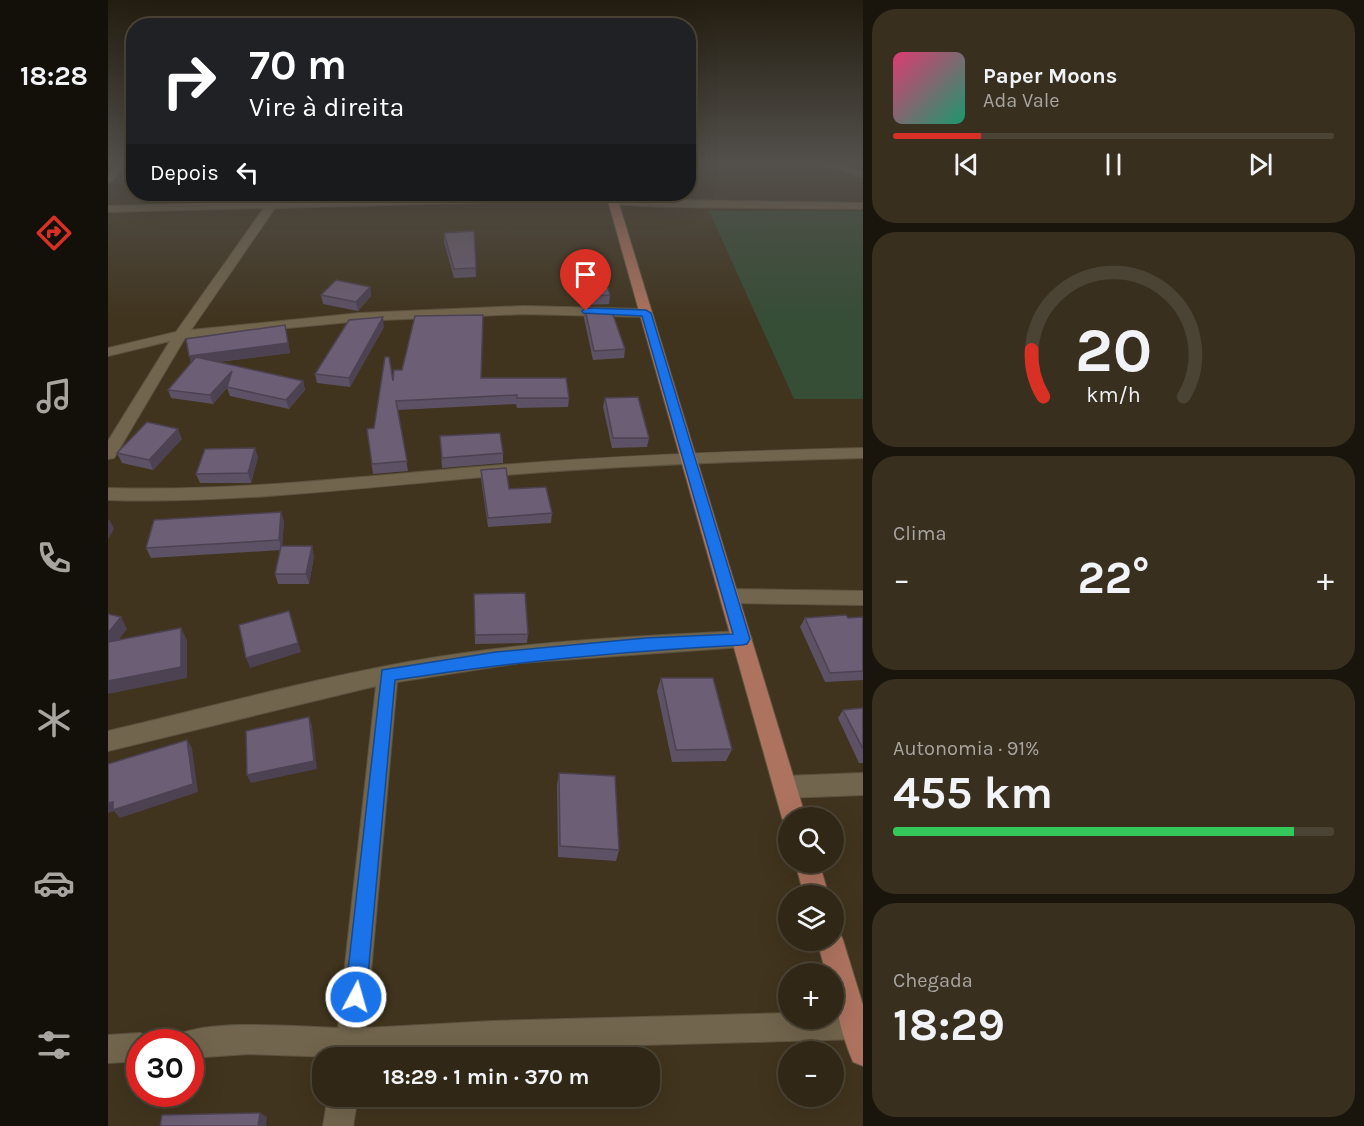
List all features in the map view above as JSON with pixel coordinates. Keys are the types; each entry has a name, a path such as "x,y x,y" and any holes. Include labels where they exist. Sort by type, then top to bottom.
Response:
{"main road":[{"path":"617,215 791,807"},
{"path":"834,951 860,1034"}],"street":[{"path":"108,454 181,335 265,215"},
{"path":"108,352 181,335 315,321 453,311 646,313"},
{"path":"108,494 225,496 524,468 689,458 863,453"},
{"path":"729,596 863,598"},
{"path":"108,741 387,675 496,658 646,644 742,639"},
{"path":"350,1047 387,675"},
{"path":"785,787 863,784"},
{"path":"379,1047 494,1035 860,1034"},
{"path":"204,1043 249,1040 320,1047"},
{"path":"108,1049 126,1048"},
{"path":"338,1126 341,1107"}],"green space":[{"path":"711,215 863,215 863,399 794,399"}],"building":[{"path":"474,231 476,268 454,269 444,233"},
{"path":"604,274 610,295 582,296 578,275"},
{"path":"336,280 370,287 356,302 321,295"},
{"path":"585,309 611,309 625,349 594,351"},
{"path":"483,315 481,378 566,378 569,398 517,398 517,395 396,401 407,461 372,464 367,429 374,428 385,357 389,357 393,381 394,370 402,370 415,316"},
{"path":"383,317 349,378 315,374 349,320"},
{"path":"285,325 288,343 189,356 186,339"},
{"path":"196,357 303,381 286,400 227,387 232,371 210,395 168,390"},
{"path":"638,397 649,438 613,438 605,398"},
{"path":"147,422 178,429 149,460 117,453"},
{"path":"500,433 503,453 442,458 440,436"},
{"path":"255,448 248,473 196,474 205,449"},
{"path":"506,468 509,489 546,487 552,513 488,518 481,470"},
{"path":"281,512 279,540 146,548 154,520"},
{"path":"281,546 312,546 306,574 275,574"},
{"path":"525,593 528,634 475,635 474,594"},
{"path":"289,611 298,643 246,658 239,625"},
{"path":"108,614 121,617 108,633"},
{"path":"846,615 848,618 863,617 863,671 830,673 805,618"},
{"path":"181,628 181,667 108,681 108,642"},
{"path":"661,678 713,678 732,749 676,750"},
{"path":"863,708 863,749 843,710"},
{"path":"309,717 314,761 247,775 246,731"},
{"path":"187,740 193,784 113,810 113,802 108,803 108,764"},
{"path":"559,773 615,776 619,850 560,846"},
{"path":"260,1113 258,1126 160,1126 162,1115"}],"route":[{"path":"356,997 387,675 496,658 646,644 742,639 646,313 586,311"}]}
